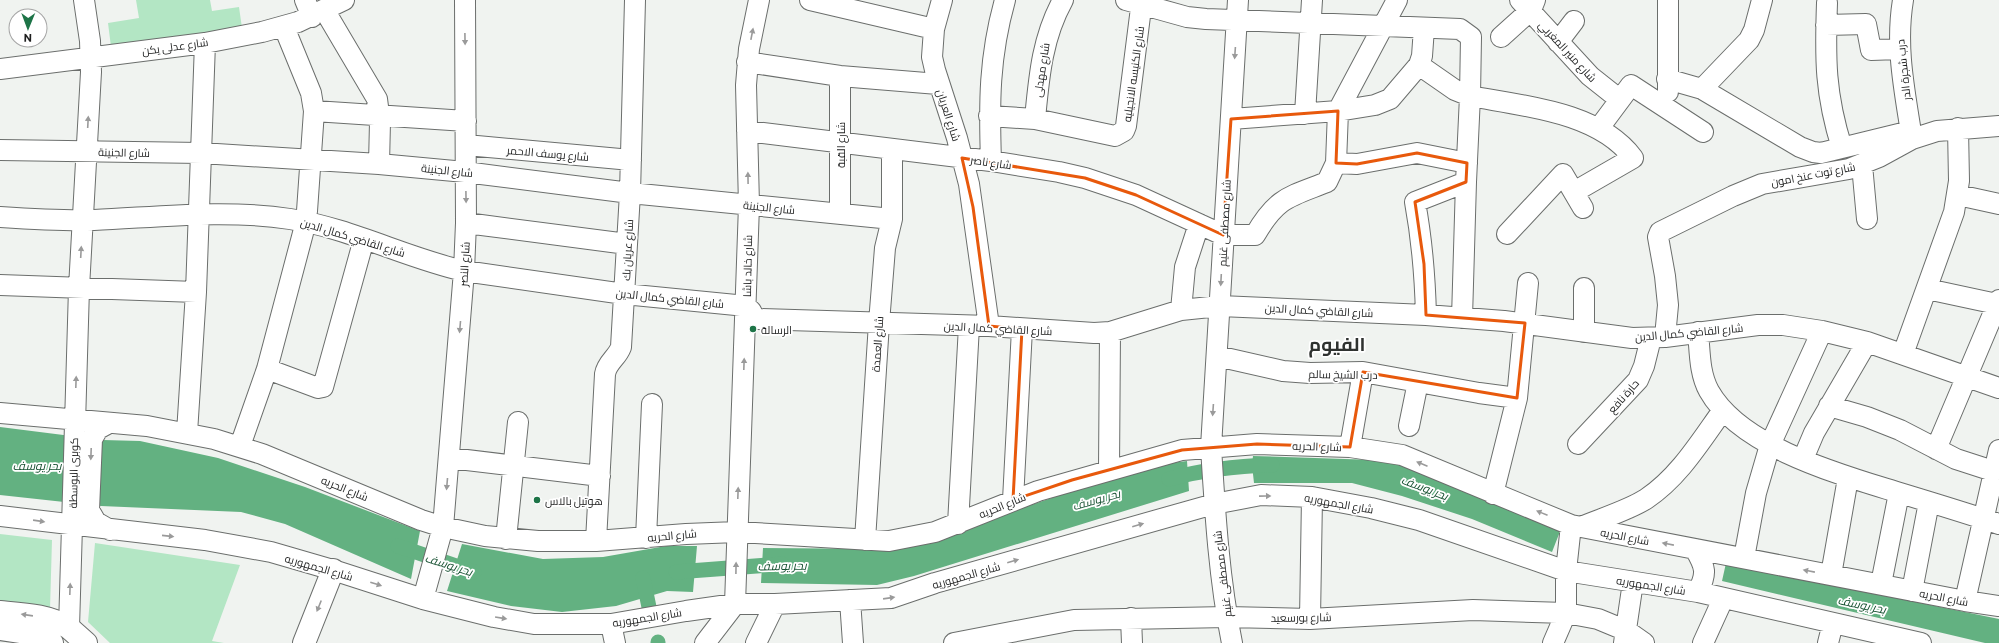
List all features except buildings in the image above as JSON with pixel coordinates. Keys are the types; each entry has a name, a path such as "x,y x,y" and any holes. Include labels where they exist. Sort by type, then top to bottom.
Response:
{"main road":[{"path":"304,643 333,570"},
{"path":"0,612 43,618 69,628 86,643"},
{"path":"0,629 34,634 52,643"}],"street":[{"name":"كوبرى البوسطة","path":"69,628 78,288 91,58 84,0"},
{"name":"شارع عدلى يكن","path":"0,69 205,42 284,27 314,9 344,0"},
{"name":"شارع النصر","path":"423,599 443,527 450,458 464,271 466,223 465,0"},
{"name":"شارع عريان بك","path":"596,541 604,374 607,366 617,355 620,347 624,294 630,193 636,0"},
{"name":"شارع خالد باشا","path":"735,604 746,306 748,205 747,62 759,0"},
{"path":"810,0 934,29"},
{"name":"شارع العريان","path":"942,0 934,29 932,57 938,84 962,158 973,207 989,326"},
{"path":"991,161 991,67 998,25 1005,0"},
{"name":"شارع مهدلى","path":"1035,119 1043,49 1054,16 1063,0"},
{"name":"شارع مصطفى غنيم","path":"1232,643 1227,617 1214,504 1210,447 1217,356 1238,0"},
{"path":"1305,114 1312,0"},
{"path":"1223,235 1255,235 1272,210 1286,198 1327,182 1336,163 1338,111 1397,0"},
{"path":"1668,0 1668,110"},
{"path":"1702,89 1749,40 1754,30 1762,0"},
{"name":"درب شجرة الدر","path":"1903,0 1899,49 1911,135"},
{"path":"1137,2 1187,17 1310,24 1460,29 1471,37 1462,318"},
{"name":"شارع الكنيسه الانجيليه","path":"990,116 1035,119 1116,136 1124,131 1137,2"},
{"path":"1501,37 1529,3"},
{"name":"شارع منير المغربي","path":"1529,3 1558,42 1590,76 1619,99"},
{"path":"1827,3 1826,79 1833,118 1842,148"},
{"path":"314,9 374,91 380,114 379,164"},
{"path":"1558,42 1574,21"},
{"path":"1826,25 1866,24 1872,50 1899,49"},
{"path":"240,446 267,369 306,222 314,111 311,93 284,27"},
{"path":"1231,119 1338,111 1375,105 1390,99 1419,65 1422,56 1424,28"},
{"path":"187,433 196,292 205,42"},
{"path":"747,62 840,76 938,84"},
{"path":"1419,65 1455,90 1470,96 1550,112 1599,128 1620,143 1633,158 1578,200 1563,174 1507,234"},
{"name":"شارع القبة","path":"840,76 840,214"},
{"path":"1667,79 1702,89 1800,147 1812,152 1821,153 1911,135"},
{"path":"1599,128 1619,99 1631,85 1703,132"},
{"path":"314,111 380,114 466,121"},
{"name":"شارع توت عنخ امون","path":"1658,237 1660,232 1747,189 1777,181 1833,172 1862,165 1911,135 1958,128 1999,126"},
{"path":"1903,354 1954,212 1958,195 1958,128"},
{"name":"شارع ناصر","path":"747,131 991,161 1059,172 1085,178 1136,195 1223,235"},
{"name":"شارع يوسف الاحمر","path":"466,145 631,160"},
{"name":"شارع العمدة","path":"865,540 878,322 885,248 892,219 892,149"},
{"name":"شارع الجنينة","path":"0,150 201,153 379,164 466,172 630,193 892,219"},
{"path":"1336,163 1356,164 1417,153 1466,173"},
{"path":"1862,165 1868,219"},
{"path":"1426,315 1421,233 1414,202 1466,173"},
{"path":"1958,195 1999,204"},
{"name":"شارع القاضي كمال الدين","path":"0,217 82,220 199,214 239,214 306,222 464,271 624,294 746,306 756,318 989,326 1077,333 1110,332 1181,310 1220,306 1426,315 1525,323 1610,336 1658,337 1770,325 1795,326 1867,342 1999,388"},
{"path":"466,223 627,244"},
{"path":"1181,310 1185,266 1199,224"},
{"name":"حارة نافع","path":"1578,444 1638,380 1658,337 1668,305 1665,276 1658,237"},
{"path":"267,369 318,388 323,387 364,239"},
{"path":"1494,494 1517,398 1528,283"},
{"path":"0,285 196,292"},
{"path":"1584,288 1584,332"},
{"path":"1927,289 1998,302 1936,449"},
{"path":"958,524 969,326"},
{"path":"1013,500 1022,329"},
{"path":"1744,558 1756,493 1770,445 1822,331"},
{"path":"1109,470 1110,332"},
{"path":"1698,332 1701,370 1708,391 1723,410 1741,426 1770,445 1848,478 1991,522"},
{"path":"1803,459 1829,406 1867,342"},
{"name":"درب الشيخ سالم","path":"1217,356 1296,373 1363,372 1517,398"},
{"path":"1350,447 1363,372"},
{"path":"1409,426 1418,382"},
{"path":"646,538 652,404"},
{"path":"1829,406 1867,417 1900,430 1956,459 1993,470"},
{"path":"1553,643 1566,613 1566,571 1576,526 1644,500 1664,486 1690,457 1723,410"},
{"name":"شارع الحريه","path":"0,413 146,426 187,433 240,446 443,527 506,539 596,541 686,534 737,532 889,541 935,532 958,524 1013,500 1109,470 1182,450 1257,444 1350,447 1402,455 1494,494 1576,526 1912,591 1999,606"},
{"path":"506,539 518,422"},
{"name":"كوبرى البوسطة","path":"109,423 98,429 92,439 89,510 96,522 111,530"},
{"path":"1965,601 1991,522 1993,470 1999,450"},
{"path":"450,458 600,476"},
{"path":"1831,575 1848,478"},
{"path":"1881,584 1899,493"},
{"name":"شارع الجمهوريه","path":"0,516 72,526 205,540 271,552 423,599 494,617 534,624 612,624 735,604 775,604 891,598 935,583 1214,504 1261,495 1312,497 1419,520 1566,571 1698,592 1723,599 1920,643"},
{"path":"1310,619 1312,497"},
{"path":"1912,591 1929,502"},
{"path":"1696,549 1705,568 1703,581 1698,592"},
{"path":"1626,637 1633,582"},
{"path":"1703,643 1723,599"},
{"path":"850,600 853,643"},
{"path":"705,643 735,604"},
{"path":"756,643 775,604"},
{"name":"شارع بورسعيد","path":"954,643 1062,622 1100,618 1227,617 1310,619 1473,610 1566,613 1598,620 1626,637 1644,643"},
{"path":"1131,618 1132,643"},
{"path":"1828,643 1833,623"},
{"path":"612,624 615,643"}],"highlighted area":[{"path":"1338,111 1336,163 1357,164 1417,153 1467,163 1466,182 1415,202 1424,264 1426,315 1525,323 1517,398 1363,372 1350,447 1257,444 1182,450 1072,480 1013,500 1022,329 989,326 973,207 962,158 1085,178 1136,195 1223,235 1231,119"}],"shaded area":[{"path":"136,0 210,0 212,11 239,7 242,28 111,47 108,23 139,18"},
{"path":"0,534 52,540 50,609 0,604"},
{"path":"95,543 240,565 212,641 224,643 110,643 88,622"}],"water":[{"path":"0,427 103,440 140,441 218,458 305,487 420,531 411,579 285,524 241,512 101,506 0,495"},
{"path":"1253,456 1375,460 1406,464 1561,529 1552,552 1472,519 1402,496 1352,483 1254,483 1252,465"},
{"path":"1187,461 1189,491 914,576 877,585 761,583 763,548 890,549 957,530 1146,466"},
{"path":"462,544 543,559 603,557 666,546 697,546 693,592 667,591 616,606 562,612 511,606 447,591"},
{"path":"1726,563 1999,619 1999,643 1985,643 1722,581"}],"waterway":[{"name":"بحر يوسف","path":"1169,479 1220,469 1272,465"},
{"name":"بحر يوسف","path":"398,546 474,572"},
{"name":"بحر يوسف","path":"676,572 782,564"},
{"path":"643,578 650,612"}],"place":[{"name":"الرسالة","path":"753,329"},
{"name":"هوتيل بالاس","path":"537,500"}],"district":[{"name":"الفيوم","path":"1337,343"}]}
